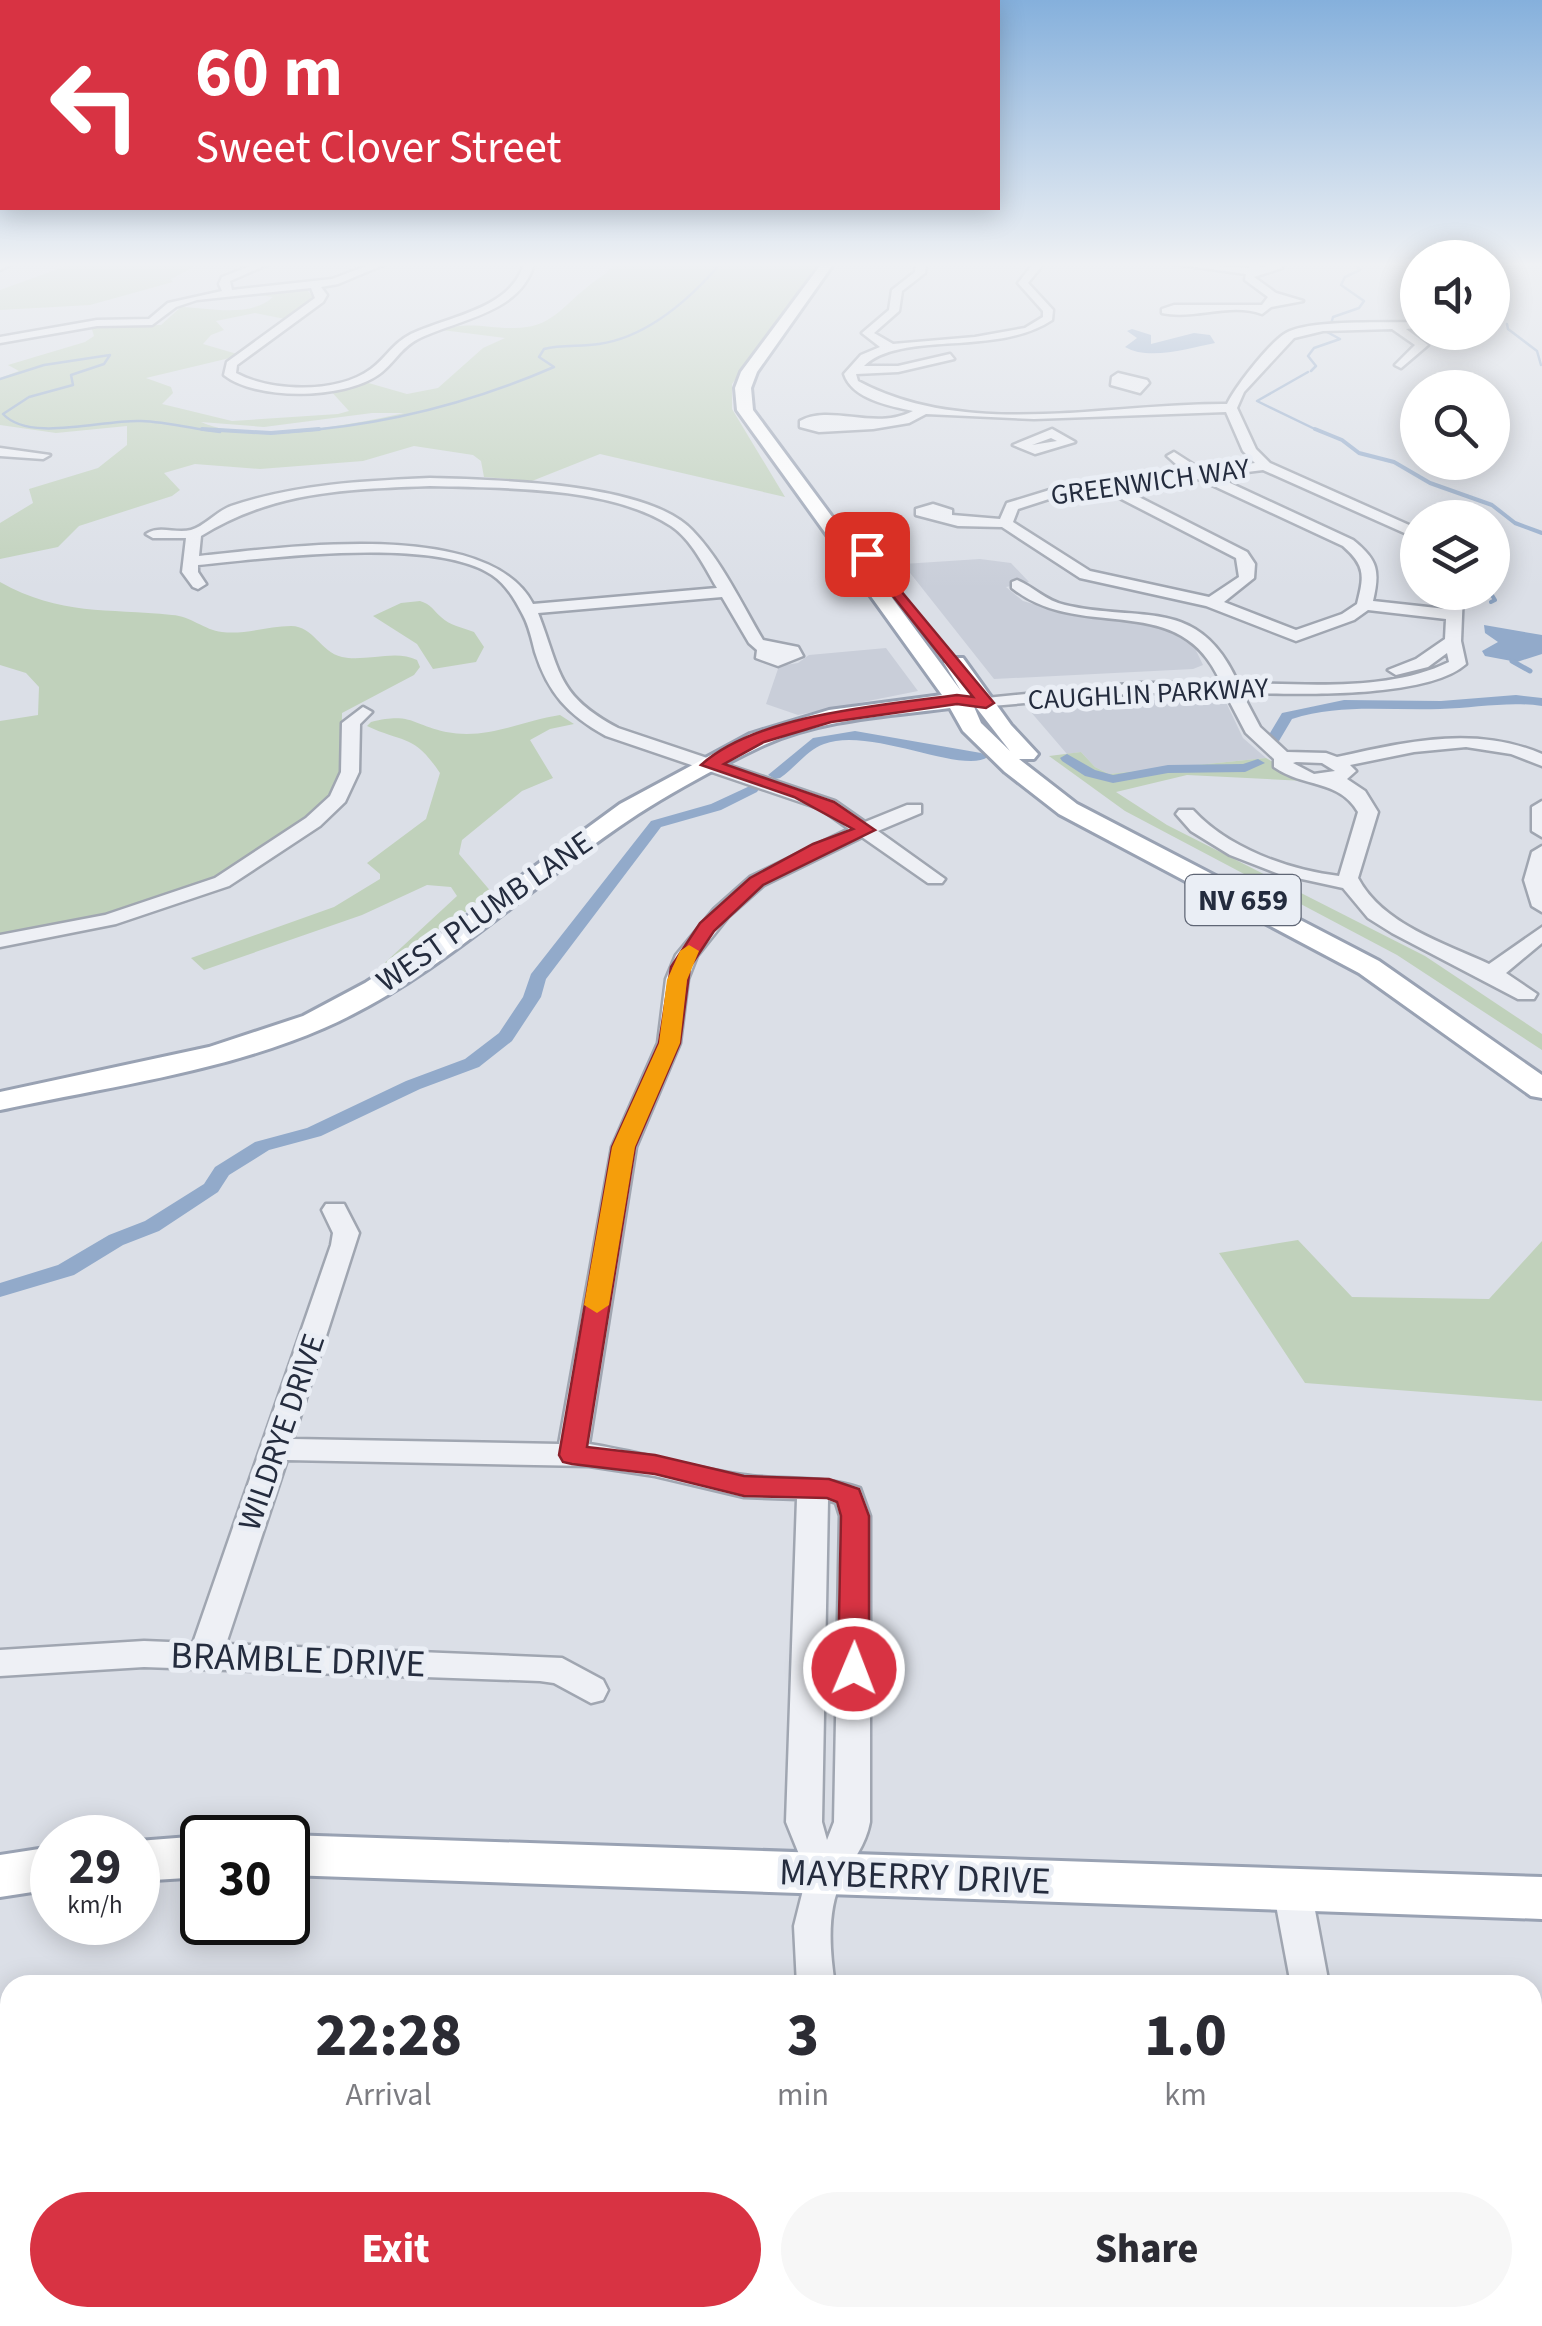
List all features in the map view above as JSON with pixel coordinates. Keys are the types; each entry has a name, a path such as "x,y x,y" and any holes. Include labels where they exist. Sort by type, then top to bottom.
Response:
{"main road":[{"name":"NV 659","path":"749,372 743,388 745,410 974,698 1021,750 1114,816 1379,958 1542,1067"},
{"name":"NV 659","path":"763,372 756,388 760,412 974,698 982,739 1068,809 1369,967 1542,1089"},
{"name":"WEST PLUMB LANE","path":"0,1101 217,1054 313,1022 375,989 480,920 629,809 758,739 804,723 974,698"},
{"name":"MAYBERRY DRIVE","path":"310,1857 1542,1898"},
{"path":"0,1876 30,1871"}],"street":[{"path":"231,372 230,375 249,384 284,388 328,386 378,372"},
{"path":"852,372 853,383 868,394 926,409"},
{"path":"1255,372 1238,391 1231,408 1252,455 1266,466 1400,527"},
{"path":"1126,410 1140,390"},
{"path":"873,425 905,420 942,402 994,405 1006,414 1231,408"},
{"path":"1052,434 1136,422 1143,410"},
{"path":"0,452 43,455"},
{"path":"1164,452 1199,474 1358,550 1372,572 1365,605 1454,616"},
{"name":"GREENWICH WAY","path":"1266,466 1028,498 1008,511 1006,522 1016,533 1085,575 1212,602 1296,636 1348,617 1365,605"},
{"path":"153,534 194,534 225,512 290,494 419,482 503,483 615,501 663,516 692,536 724,592 758,643 767,650"},
{"path":"1106,486 1242,555 1250,569 1248,576 1237,588 1212,602"},
{"path":"941,516 958,522 1006,522"},
{"path":"194,534 190,572 198,584"},
{"path":"190,560 359,548 426,552 492,570 514,585 556,689 567,706 612,732 828,805 935,879"},
{"path":"1016,585 1032,598 1056,608 1152,618 1185,628 1208,644 1254,736 1284,758 1321,758 1358,795 1368,812 1349,883"},
{"path":"526,609 724,592"},
{"name":"CAUGHLIN PARKWAY","path":"974,698 1226,680 1377,685 1419,681 1443,674 1458,664 1453,642 1454,610"},
{"path":"0,940 109,920 222,882 313,822 338,798 350,772 351,723 363,712"},
{"path":"1335,771 1396,747 1505,746 1542,761"},
{"path":"1542,807 1542,832"},
{"path":"572,1455 624,1147 670,1043 680,967 707,928 756,882 820,848 914,809"},
{"path":"1186,814 1206,832 1283,870 1306,878 1349,883 1372,912 1456,959 1492,972 1526,994"},
{"path":"1542,852 1534,880 1542,906"},
{"path":"1492,972 1542,934"},
{"name":"WILDRYE DRIVE","path":"206,1654 344,1244 346,1233 335,1210"},
{"path":"276,1449 572,1455 655,1465 744,1486 842,1491 854,1504 855,1516 852,1822 844,1851 825,1873 811,1932 815,1975"},
{"path":"813,1489 804,1822 825,1873"},
{"name":"BRAMBLE DRIVE","path":"0,1662 101,1655 206,1654 540,1668 562,1671 591,1690"},
{"path":"1292,1889 1308,1975"}],"shaded area":[{"path":"980,559 1011,563 1029,582 1006,587 1023,601 1074,616 1167,627 1191,640 1203,665 1193,669 994,679 903,564"},
{"path":"886,648 918,691 798,715 766,704 779,666 798,663 809,655"},
{"path":"1224,698 1243,738 1266,758 1109,774 1095,767 1081,752 1067,754 1030,711 1121,701"}],"green space":[{"path":"18,372 173,372 146,378 171,387 173,393 162,404 232,421 349,411 329,389 365,382 407,394 438,388 457,372 741,372 732,384 732,409 785,497 600,454 532,481 484,477 481,461 473,455 414,446 363,461 260,469 195,464 164,473 180,490 172,496 79,526 58,547 0,559 0,523 33,503 29,489 98,468 127,445 127,426 56,433 0,425 0,378","holes":["372,413 404,413 357,423 245,432 201,422 264,427"]},
{"path":"0,582 64,606 179,616 222,632 299,627 342,657 409,657 417,660 420,667 414,675 342,713 341,774 336,789 313,817 224,875 110,914 0,936 0,721 38,715 39,687 26,673 0,665"},
{"path":"420,601 448,622 474,632 484,647 476,662 433,669 417,644 373,616 401,603"},
{"path":"560,715 574,724 550,729 530,740 553,778 522,791 462,840 459,854 493,894 376,971 457,896 451,887 427,885 362,915 204,970 191,958 334,907 380,879 380,874 367,863 426,819 440,773 415,745 367,726 371,722 404,719 446,732 476,734"},
{"path":"1081,752 1095,767 1109,774 1266,758 1305,781 1187,775 1116,792 1167,825 1425,956 1542,1034 1542,1050 1397,955 1125,811 1049,756"},
{"path":"1298,1240 1352,1297 1489,1299 1542,1241 1542,1401 1305,1383 1219,1253"}],"water":[{"path":"1484,625 1542,635 1542,654 1517,662 1485,656 1482,651 1498,642 1485,633"}],"waterway":[{"path":"0,379 23,372"},
{"path":"81,372 71,375 73,385 29,397 3,414 15,423 31,427 68,428 141,421 220,432"},
{"path":"288,432 390,419 457,402 543,372"},
{"path":"1308,372 1257,401 1321,432"},
{"path":"202,429 271,433 319,429"},
{"path":"1315,429 1342,440 1359,453 1394,462 1430,483 1492,505 1515,523 1542,533"},
{"path":"1512,661 1530,671"},
{"path":"1274,738 1287,716 1324,706 1542,702"},
{"path":"775,775 812,744 835,736 876,737 981,757"},
{"path":"1067,758 1090,773 1113,779 1168,769 1245,768 1258,763"},
{"path":"0,1290 66,1270 116,1240 152,1226 211,1188 222,1171 262,1146 314,1132 413,1085 472,1063 506,1037 532,997 537,978 656,824 716,807 752,789"}],"slow traffic":[{"path":"597,1305 627,1135 670,1043 677,980 689,951"}],"route":[{"path":"854,1669 855,1516 849,1496 829,1488 744,1486 619,1458 572,1455 624,1147 670,1043 680,967 707,928 756,882 820,848 866,830 828,805 800,793 710,765 780,730 829,717 957,700 986,703 867,554"}]}
